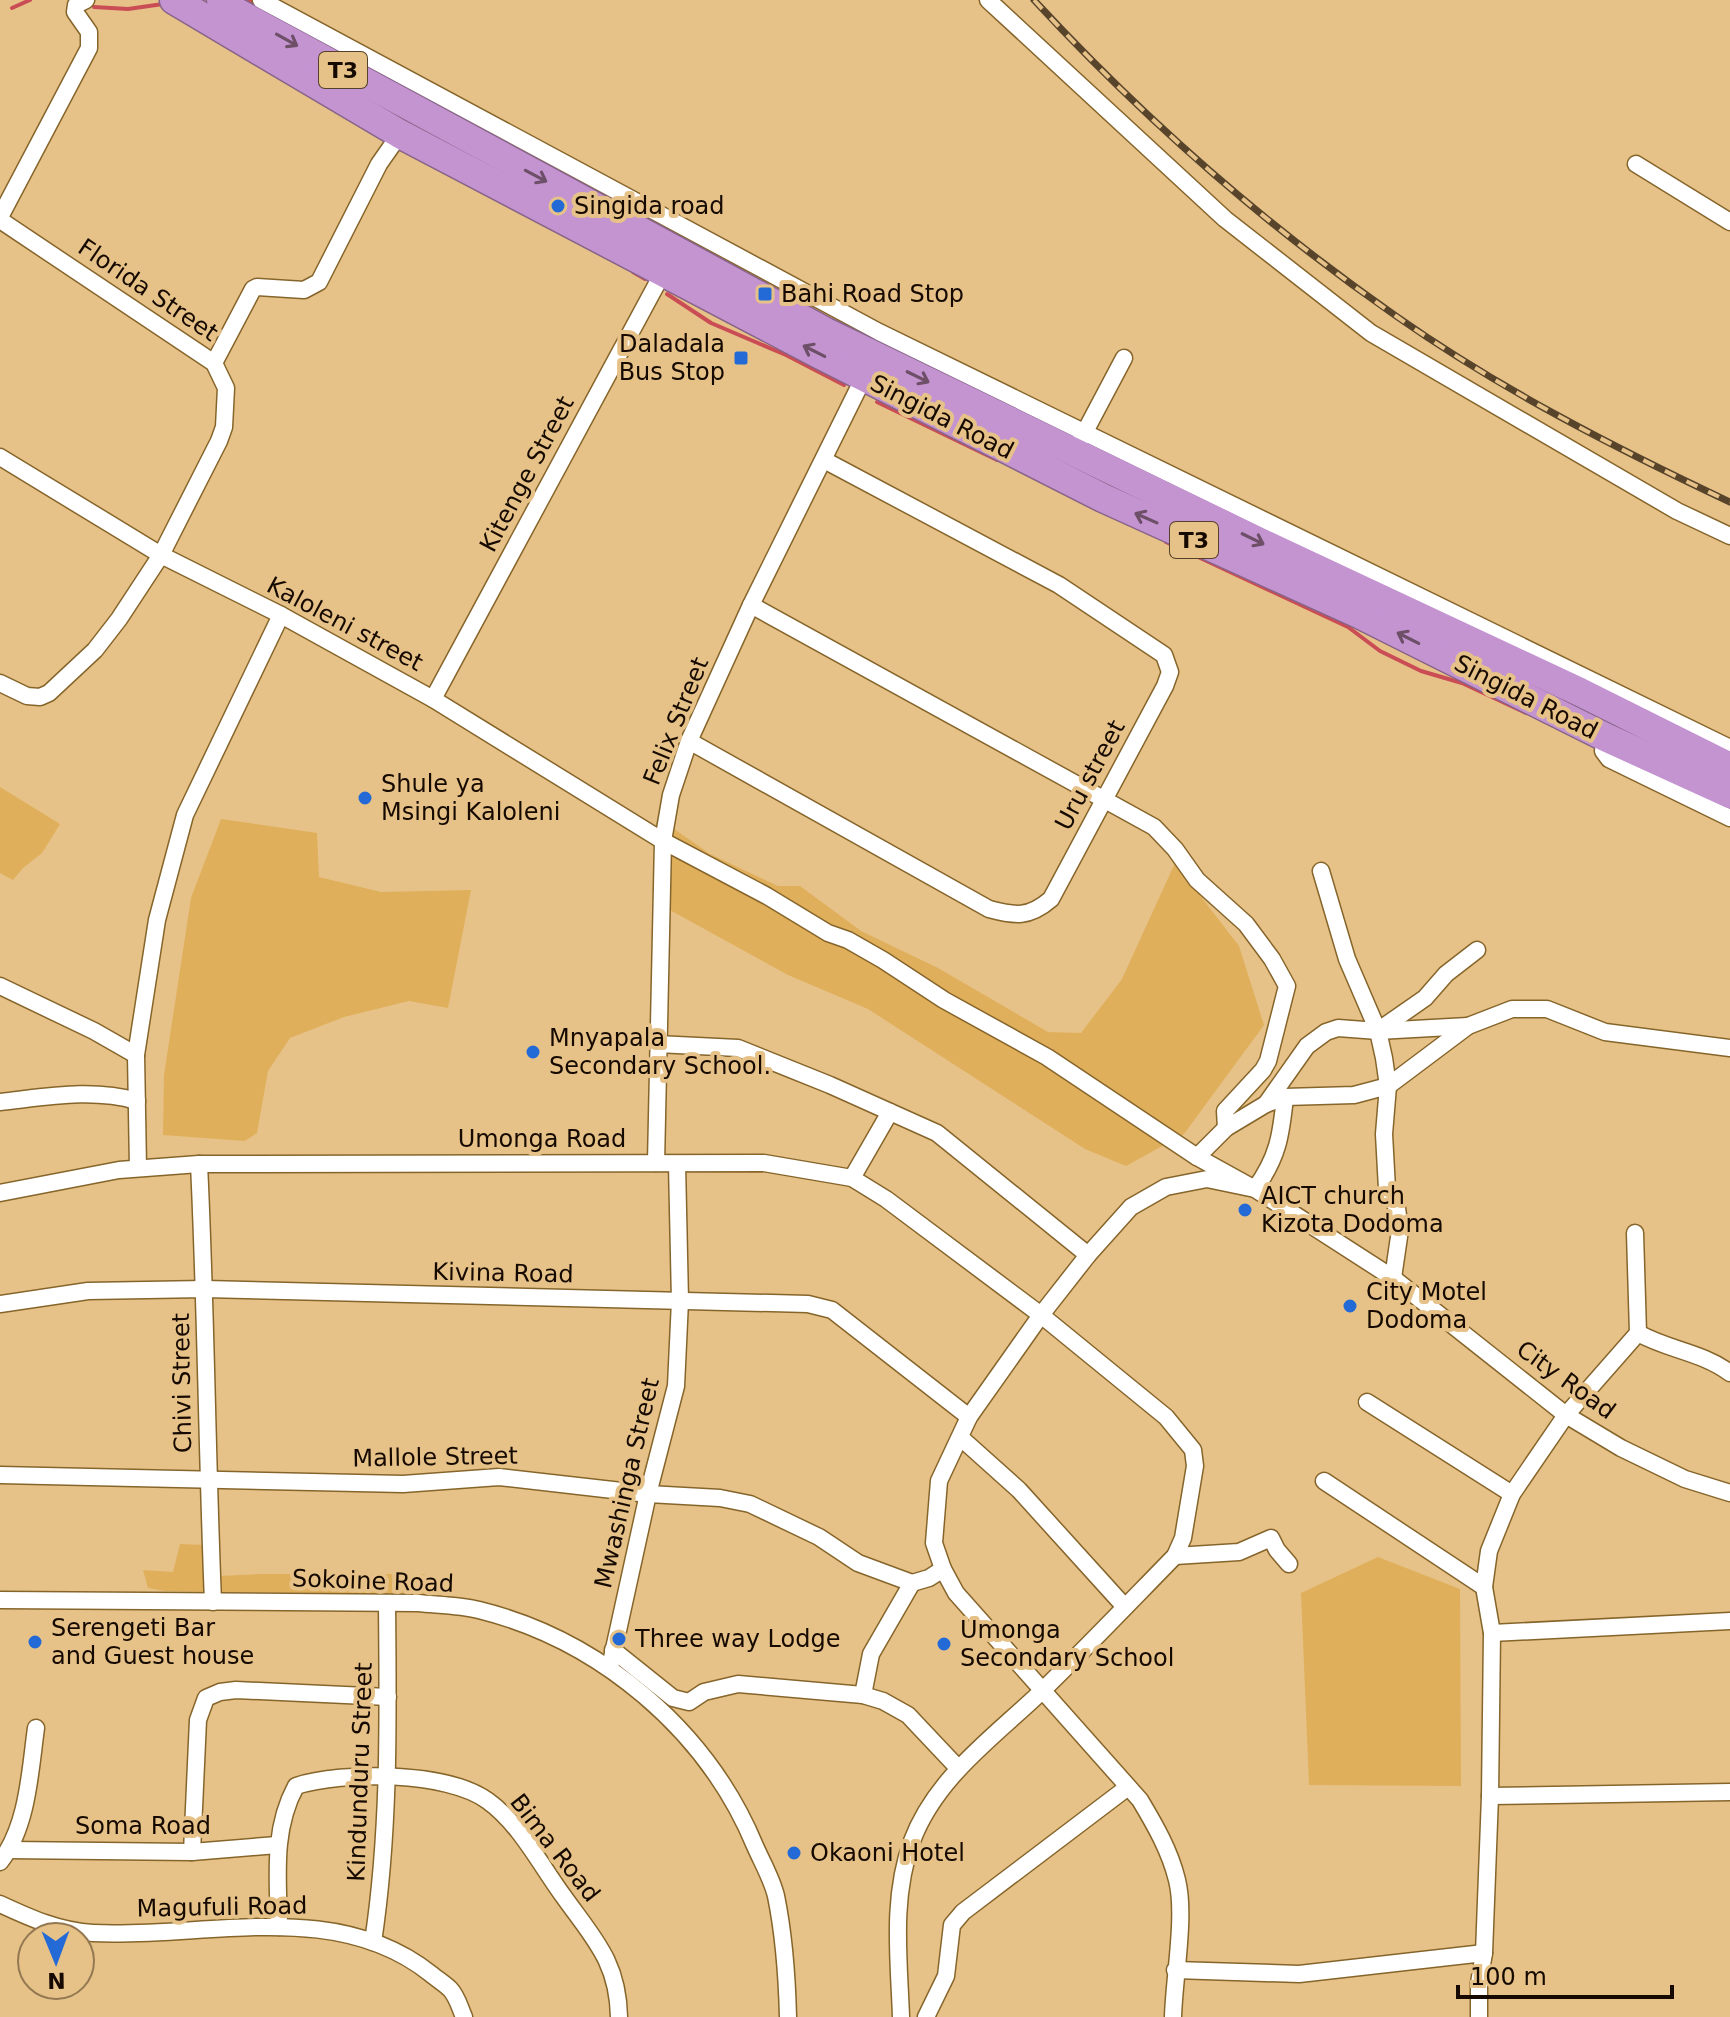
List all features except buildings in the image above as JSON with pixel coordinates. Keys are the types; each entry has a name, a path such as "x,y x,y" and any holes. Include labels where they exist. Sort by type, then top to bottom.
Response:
{"highway":[{"name":"Singida Road","path":"174,0 400,134 669,262 1079,442 1730,767"},
{"name":"Singida Road","path":"221,0 243,16 864,377 1103,498 1359,614 1605,737 1730,794"}],"street":[{"path":"0,218 89,48 89,32 75,12 76,5 86,0"},
{"path":"261,0 1079,442 1730,748"},
{"path":"988,0 1225,219 1371,333 1677,511 1730,536"},
{"path":"214,363 253,289 304,290 319,282 379,164 400,134"},
{"path":"1636,164 1730,222"},
{"name":"Florida Street","path":"0,218 214,363 226,388 224,427 214,451 161,555 103,640 59,686 35,698 0,683"},
{"name":"Kitenge Street","path":"433,699 669,262"},
{"path":"1079,442 1124,358"},
{"name":"Felix Street","path":"656,1163 663,841 671,795 689,741 751,605 864,377"},
{"name":"Kaloleni street","path":"0,457 161,555 281,615 433,699 663,841 767,896 828,933 848,940 944,1000 1010,1035 1197,1157 1255,1189"},
{"name":"Uru street","path":"689,741 989,909 1014,916 1032,911 1051,899 1165,686 1170,672 1164,655 1059,585 824,460"},
{"path":"751,605 1154,827 1175,849 1197,880 1246,924 1287,986 1268,1061 1225,1111 1226,1128"},
{"path":"138,1168 136,1055 157,920 185,815 281,615"},
{"path":"1605,737 1604,756 1730,818"},
{"path":"1321,871 1347,959 1378,1031 1388,1086 1384,1134 1387,1189 1397,1208 1400,1230 1393,1278"},
{"path":"1378,1031 1425,998 1446,974 1477,950"},
{"path":"0,986 136,1055"},
{"path":"1197,1157 1226,1128 1266,1104 1285,1097 1354,1095 1388,1086 1468,1026 1512,1009 1547,1009 1605,1032 1730,1048"},
{"path":"1266,1104 1307,1046 1338,1028 1378,1031 1468,1026"},
{"path":"657,1044 738,1048 937,1133 1088,1255"},
{"path":"0,1102 91,1093 117,1095 137,1101"},
{"path":"1255,1189 1270,1169 1280,1142 1285,1097"},
{"path":"852,1178 890,1112"},
{"name":"Umonga Road","path":"0,1193 119,1170 199,1164 764,1163 852,1178 886,1199 1041,1315"},
{"name":"Chivi Street","path":"199,1164 213,1602"},
{"name":"Mwashinga Street","path":"610,1667 648,1494 676,1386 680,1301 677,1164"},
{"name":"City Road","path":"1173,2017 1178,1881 1152,1820 1140,1800 956,1593 934,1543 939,1481 969,1417 1041,1315 1131,1207 1166,1187 1207,1179 1255,1189 1393,1278 1566,1415 1621,1448 1685,1479 1730,1493"},
{"path":"1479,2017 1490,1796 1492,1633 1484,1587 1489,1551 1512,1494 1566,1415 1638,1333 1635,1233"},
{"name":"Kivina Road","path":"0,1304 88,1291 205,1289 808,1304 832,1310 969,1417"},
{"path":"901,2017 898,1900 912,1842 932,1801 958,1768 1041,1691 1175,1556 1183,1538 1195,1466 1193,1450 1166,1417 1041,1315"},
{"path":"1638,1333 1666,1347 1706,1357 1730,1373"},
{"path":"1367,1402 1512,1494"},
{"path":"961,1438 1019,1490 1125,1607"},
{"name":"Mallole Street","path":"0,1475 403,1484 499,1477 648,1494 720,1498 750,1504 819,1537 858,1563 912,1583"},
{"path":"1324,1481 1484,1587"},
{"path":"1175,1556 1239,1552 1271,1538 1289,1564"},
{"path":"863,1695 871,1654 912,1583 929,1578 943,1569"},
{"name":"Sokoine Road","path":"0,1600 387,1603 477,1609 538,1629 610,1667 684,1734 716,1772 746,1824 775,1894 788,2017"},
{"name":"Kindunduru Street","path":"373,1942 380,1894 386,1776 387,1603"},
{"path":"1492,1633 1730,1621"},
{"path":"613,1650 681,1702 689,1702 704,1692 738,1684 863,1695 883,1701 908,1715 958,1768"},
{"path":"192,1852 198,1720 206,1698 236,1690 388,1697"},
{"path":"4,1856 27,1794 36,1728"},
{"name":"Bima Road","path":"279,1927 277,1845 285,1805 296,1786 318,1779 386,1776 455,1785 487,1801 513,1826 607,1957 619,1996 619,2017"},
{"path":"926,2017 946,1976 952,1925 963,1912 1128,1787"},
{"path":"1490,1796 1730,1792"},
{"name":"Soma Road","path":"4,1856 192,1852 277,1845"},
{"name":"Magufuli Road","path":"0,1904 44,1925 92,1933 279,1927 333,1931 410,1957 452,1991 464,2017"},
{"path":"1175,1970 1299,1974 1484,1953"}],"shaded area":[{"path":"0,787 60,824 42,853 13,880 0,873"},
{"path":"221,819 317,833 319,877 381,892 471,890 448,1008 409,1001 344,1017 290,1038 268,1071 257,1133 245,1141 163,1135 164,1075 191,898"},
{"path":"674,829 710,854 778,886 800,886 861,931 938,968 1048,1032 1081,1033 1122,979 1175,863 1239,946 1264,1025 1184,1134 1126,1166 1085,1149 868,1009 788,975 668,909"},
{"path":"180,1544 205,1545 206,1592 148,1588 143,1570 173,1572"},
{"path":"1378,1557 1460,1589 1461,1786 1309,1785 1301,1593"},
{"path":"424,1574 436,1579 432,1594 219,1592 220,1576"}],"waterway":[{"path":"12,8 30,0"},
{"path":"249,0 257,5"},
{"path":"94,7 128,9 163,4"},
{"path":"433,102 552,167"},
{"path":"633,272 645,279"},
{"path":"667,294 711,323 786,355 844,385"},
{"path":"877,402 997,460"},
{"path":"1166,542 1348,627 1380,651 1421,671 1462,683 1526,713"}],"railway":[{"path":"1034,0 1075,44 1206,168 1347,281 1435,343 1517,393 1601,439 1730,502"}],"place":[{"name":"Singida road","path":"558,206"},
{"name":"Bahi Road Stop","path":"765,294"},
{"name":"Daladala Bus Stop","path":"741,358"},
{"name":"Shule ya Msingi Kaloleni","path":"365,798"},
{"name":"Mnyapala Secondary School.","path":"533,1052"},
{"name":"AICT church Kizota Dodoma","path":"1245,1210"},
{"name":"City Motel Dodoma","path":"1350,1306"},
{"name":"Three way Lodge","path":"619,1639"},
{"name":"Serengeti Bar and Guest house","path":"35,1642"},
{"name":"Umonga Secondary School","path":"944,1644"},
{"name":"Okaoni Hotel","path":"794,1853"}]}
